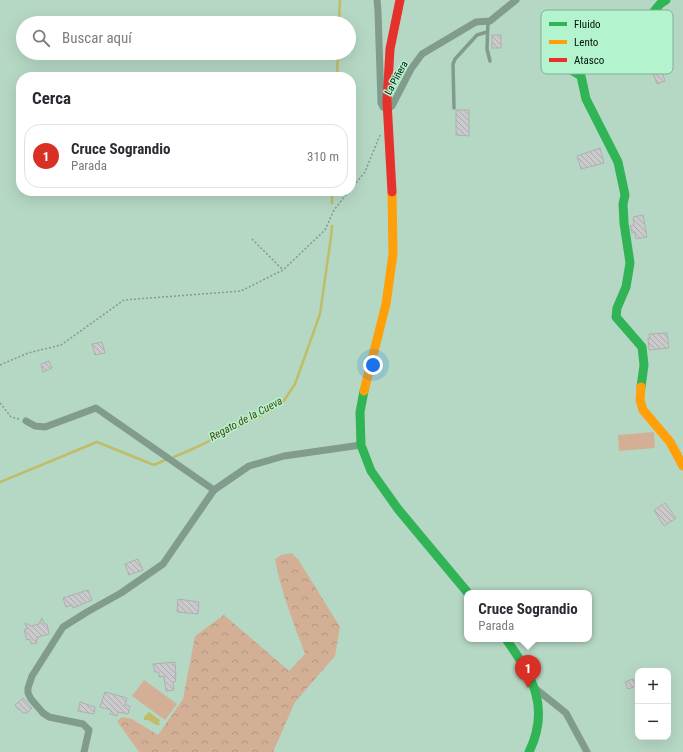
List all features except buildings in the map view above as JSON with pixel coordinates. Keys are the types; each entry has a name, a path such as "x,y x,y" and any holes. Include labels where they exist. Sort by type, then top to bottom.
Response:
{"street":[{"name":"La Piñera","path":"377,0 381,103 383,107 387,108 392,106 410,69 422,54 476,22 488,21 516,0"},
{"path":"400,0 390,49 387,108 393,212 393,254 386,304 368,372 360,412 361,445 371,471 398,509 466,590"},
{"path":"655,10 666,0"},
{"path":"578,74 581,76 586,99 618,162 625,195 623,204 624,223 630,263 626,287 617,308 616,317 642,347 644,365 640,400 643,410 670,442 683,466"},
{"path":"26,421 35,426 45,427 96,408 214,490"},
{"path":"84,752 89,730 87,726 49,717 43,714 28,693 32,676 63,627 121,593 163,564 214,490 249,466 284,456 361,445"},
{"path":"508,642 525,664 536,689 540,715 534,744 529,752"},
{"path":"536,689 566,713 587,752"}],"lane":[{"path":"488,21 487,49 490,61"},
{"path":"454,108 453,64 478,35 487,32"}],"path":[{"path":"356,183 365,172 382,130 388,128"},
{"path":"0,365 28,352 61,345 124,300 241,290 283,270 325,230 334,210 345,196"},
{"path":"252,239 283,270"},
{"path":"0,403 11,417 26,421"}],"green space":[{"path":"654,432 655,448 619,451 618,435"},
{"path":"291,553 298,559 340,627 335,656 295,702 273,752 139,752 117,721 122,717 132,719 158,735 183,699 195,636 224,615 289,671 305,654 284,596 275,559 281,555"},
{"path":"144,680 177,704 165,720 132,696"}],"water":[{"path":"149,712 160,720 160,725 144,720 144,717"}],"waterway":[{"name":"Regato de la Cueva","path":"339,16 340,0"},
{"name":"Regato de la Cueva","path":"337,72 338,60"},
{"name":"Regato de la Cueva","path":"332,196 332,203"},
{"name":"Regato de la Cueva","path":"174,457 270,411 283,402 295,384 320,314 332,226"},
{"name":"Regato de la Cueva","path":"0,482 97,442 154,465 165,460"}],"traffic: fast":[{"path":"655,10 666,0"},
{"path":"578,74 581,76 586,99 618,162 625,195 623,204 624,223 630,263 626,287 617,308 616,317 642,347 644,365 641,387"},
{"path":"364,391 360,412 361,445 371,471 398,509 466,590"},
{"path":"508,642 524,666 536,692 538,721 535,736 529,752"}],"traffic: slow":[{"path":"364,391 386,304 393,254 392,192"},
{"path":"641,387 640,400 643,410 670,442 683,466"}],"traffic: jam":[{"path":"392,192 387,101 390,49 400,0"}],"place":[{"name":"Cruce Sograndio","path":"528,688"}]}
